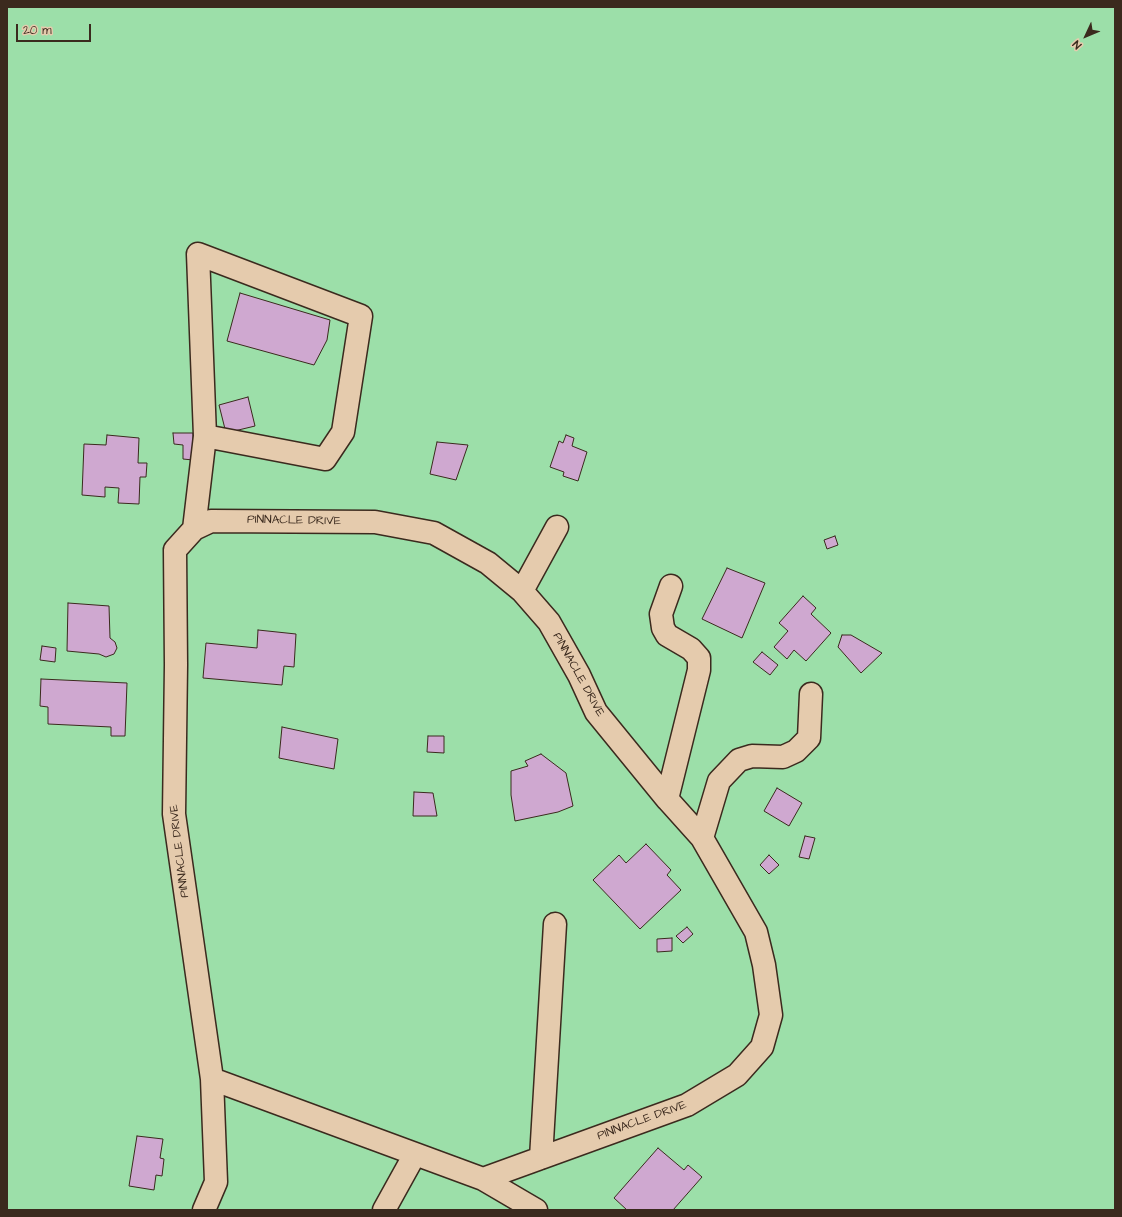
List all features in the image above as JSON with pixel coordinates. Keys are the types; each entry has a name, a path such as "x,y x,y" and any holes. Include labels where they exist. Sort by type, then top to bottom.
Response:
{"street":[{"path":"194,529 205,436 198,254 361,316 343,432 325,459 205,436"},
{"name":"PINNACLE DRIVE","path":"204,1210 216,1182 212,1079 174,814 176,665 175,550 194,529 211,521 375,522 434,533 488,563 522,592 548,622 580,675 596,712 667,799 702,838 756,932 764,964 771,1015 762,1047 736,1075 687,1105 483,1179"},
{"path":"522,592 557,527"},
{"path":"667,799 699,670 699,658 691,649 667,635 663,628 661,614 671,586"},
{"path":"702,838 719,780 739,760 752,756 783,757 796,751 809,738 810,694"},
{"path":"541,1158 555,924"},
{"path":"212,1079 483,1179 536,1210"},
{"path":"384,1210 415,1154"}],"green space":[{"path":"7,7 1115,7 1115,1210 7,1210"}],"building":[{"path":"240,293 330,320 327,340 314,365 227,341"},
{"path":"248,397 255,426 226,433 219,405"},
{"path":"173,433 193,433 193,460 183,459 183,445 174,444"},
{"path":"107,435 139,438 138,463 147,463 146,477 140,477 139,504 118,503 119,488 105,487 105,497 82,495 84,444 106,445"},
{"path":"566,435 574,438 572,446 587,452 578,481 563,476 564,472 550,467 559,441 563,443"},
{"path":"437,442 468,445 456,480 430,474"},
{"path":"835,536 838,545 827,549 824,540"},
{"path":"727,568 765,583 742,638 702,619"},
{"path":"803,596 816,608 811,614 831,633 806,661 794,650 787,659 774,647 788,631 779,623"},
{"path":"68,603 109,606 110,638 115,642 117,648 114,654 106,657 99,654 67,651"},
{"path":"258,630 296,634 294,667 284,666 282,685 203,678 206,643 257,648"},
{"path":"842,635 851,635 882,653 861,673 838,647"},
{"path":"42,646 56,648 55,662 40,660"},
{"path":"762,652 778,665 770,675 753,662"},
{"path":"41,679 127,683 125,736 111,736 111,727 48,724 48,707 40,706"},
{"path":"282,727 338,739 334,769 279,758"},
{"path":"428,736 444,736 444,753 427,752"},
{"path":"541,754 566,773 573,806 558,812 515,821 511,795 511,771 528,766 525,761"},
{"path":"777,788 802,803 789,826 764,811"},
{"path":"414,792 433,793 437,816 413,816"},
{"path":"805,836 815,838 809,859 799,857"},
{"path":"646,844 671,870 667,875 681,890 640,929 593,880 619,855 626,863"},
{"path":"769,855 779,865 769,874 760,865"},
{"path":"687,927 693,934 683,943 676,936"},
{"path":"672,938 672,951 657,952 657,939"},
{"path":"137,1136 163,1139 160,1158 164,1159 162,1176 156,1175 154,1190 129,1186"},
{"path":"658,1148 684,1170 688,1165 702,1177 673,1210 627,1210 614,1198"}]}
